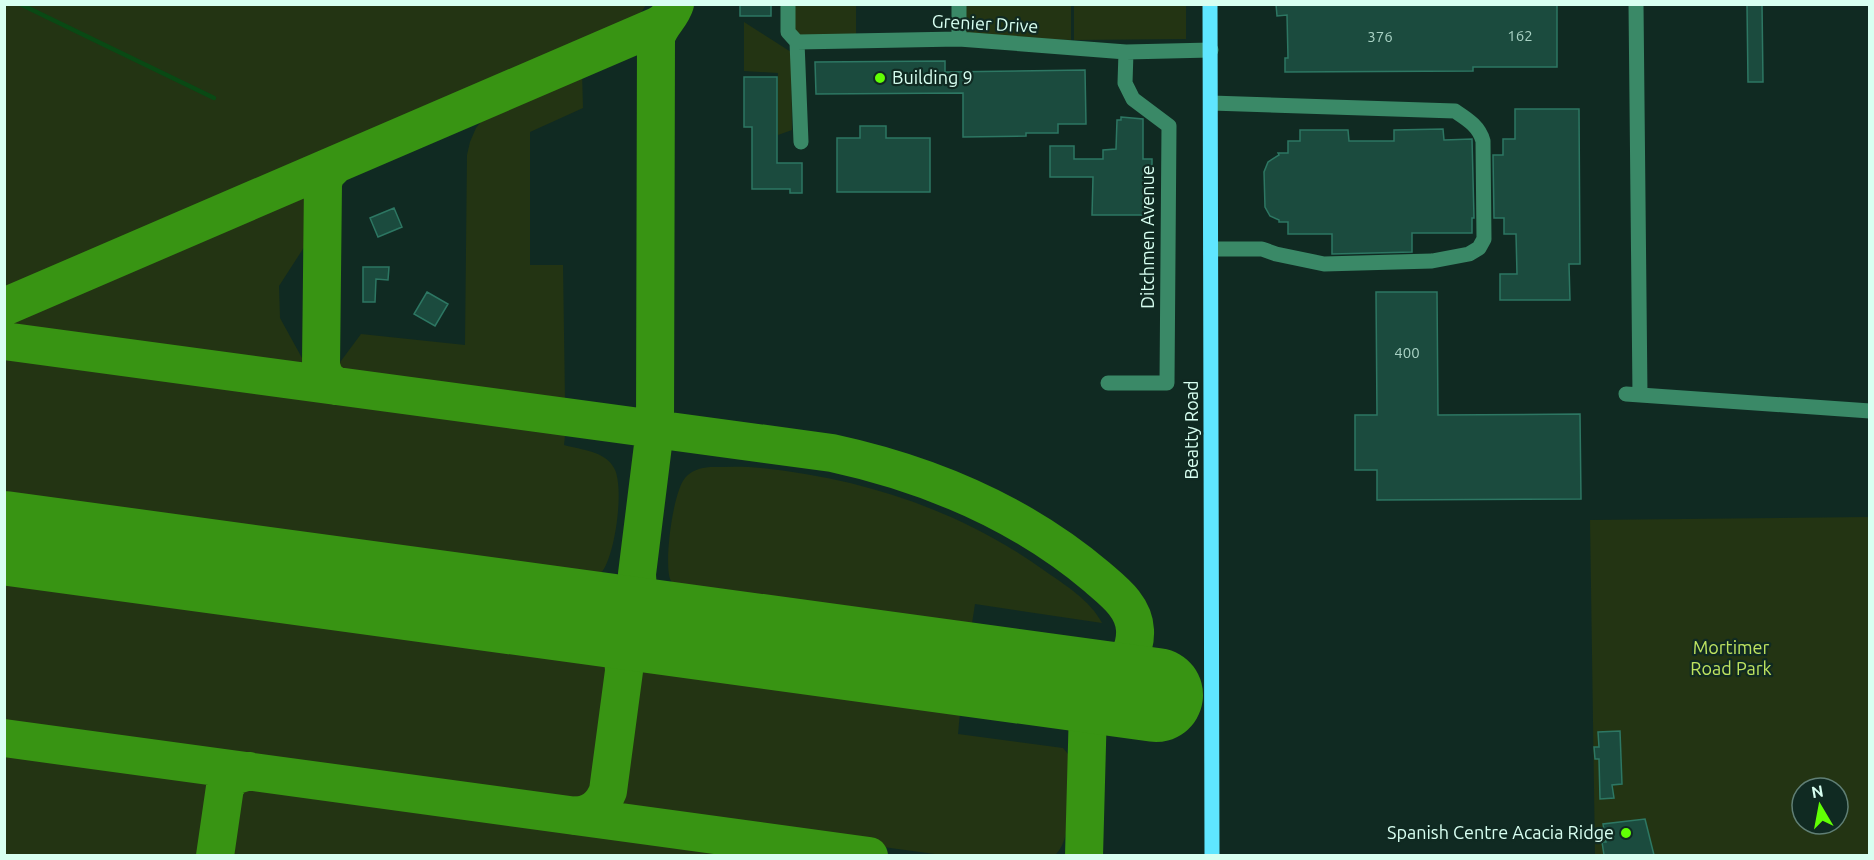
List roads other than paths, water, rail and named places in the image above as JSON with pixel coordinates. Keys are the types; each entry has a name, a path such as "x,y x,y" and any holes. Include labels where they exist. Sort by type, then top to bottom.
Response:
{"main road":[{"name":"Beatty Road","path":"1210,4 1212,855"}],"lane":[{"path":"788,4 788,32 797,42 801,142"},
{"path":"959,4 959,39"},
{"path":"1636,4 1633,395 1869,411"},
{"name":"Grenier Drive","path":"797,42 959,39 1126,52 1211,50"},
{"name":"Ditchmen Avenue","path":"1108,383 1167,383 1169,126 1133,99 1125,83 1126,52"},
{"path":"1211,103 1455,111 1480,132 1483,141 1484,239 1479,248 1469,254 1432,261 1324,264 1262,249 1211,249"}],"waterway":[{"path":"20,4 214,98"}],"place":[{"name":"Building 9","path":"880,78"},
{"name":"Spanish Centre Acacia Ridge","path":"1626,833"}],"park label":[{"name":"Mortimer Road Park","path":"1731,658"}]}
